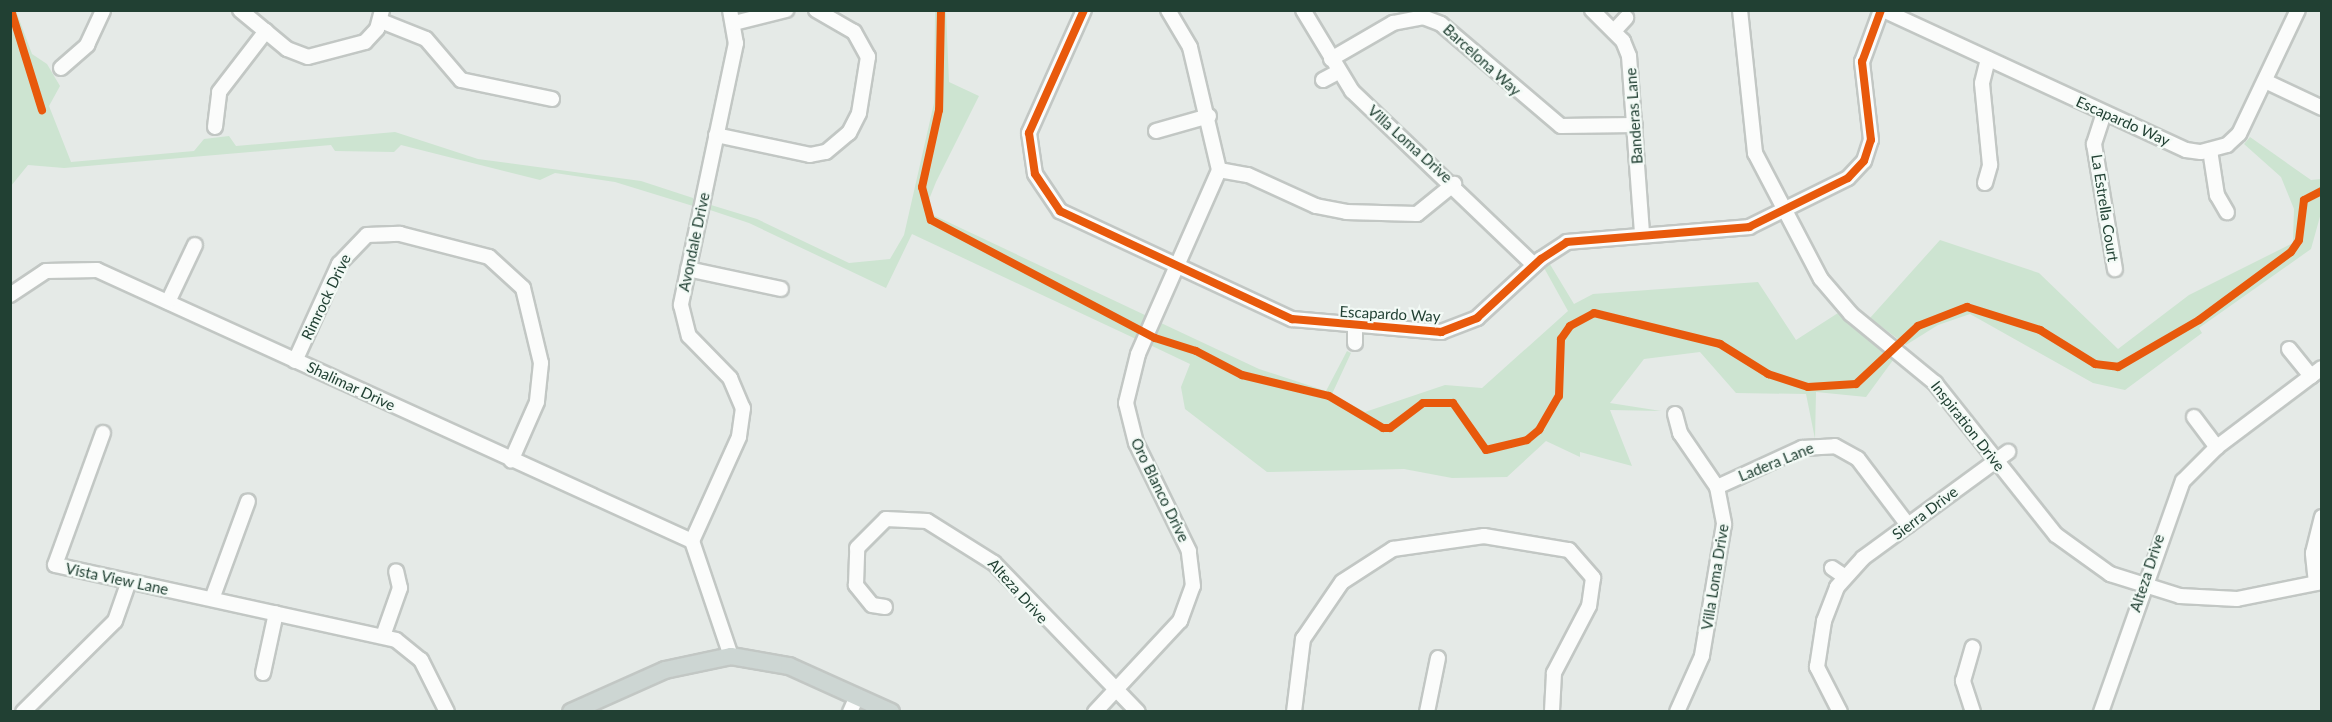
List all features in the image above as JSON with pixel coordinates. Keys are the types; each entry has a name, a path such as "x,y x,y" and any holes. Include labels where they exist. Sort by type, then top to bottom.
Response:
{"main road":[{"path":"571,711 666,669 731,656 789,666 854,704 891,711"}],"street":[{"path":"61,68 87,45 103,10"},
{"path":"240,10 294,53 315,57 357,46 381,16 426,39 461,80 552,99"},
{"path":"732,17 786,10"},
{"path":"716,135 810,155 826,152 849,133 859,113 868,57 854,32 816,10"},
{"name":"Escapardo Way","path":"1084,10 1031,125 1035,174 1060,211 1178,268 1292,319 1356,325 1459,328 1567,242 1738,230 1785,211 1848,178 1864,161 1872,129 1862,62 1882,10 2186,150 2210,150"},
{"path":"1168,10 1186,36 1209,116 1219,170 1248,175 1316,206 1346,212 1417,214 1454,184"},
{"name":"Villa Loma Drive","path":"1303,10 1338,72 1352,91 1454,184 1534,266"},
{"name":"Banderas Lane","path":"1592,10 1614,31 1629,56 1642,235"},
{"name":"Inspiration Drive","path":"1740,10 1751,138 1785,211 1828,290 1935,383 1995,460 2068,546 2110,574 2143,587 2180,596 2237,599 2319,582"},
{"path":"2227,212 2217,195 2210,150 2239,134 2298,10"},
{"name":"Avondale Drive","path":"692,542 744,417 737,388 685,326 681,305 736,43 732,17"},
{"name":"Barcelona Way","path":"1331,59 1405,18 1433,19 1559,131 1635,125"},
{"path":"1614,31 1626,18"},
{"path":"215,127 219,92 266,31"},
{"path":"1985,183 1990,165 1982,83 1988,59"},
{"path":"1323,80 1338,72"},
{"path":"2265,81 2322,108"},
{"name":"La Estrella Court","path":"2104,112 2094,144 2115,269"},
{"path":"1156,130 1209,116"},
{"name":"Oro Blanco Drive","path":"1095,711 1180,621 1192,586 1189,551 1136,443 1126,403 1132,369 1219,170"},
{"path":"1021,180 1035,174"},
{"name":"Rimrock Drive","path":"296,361 339,264 358,240 400,234 489,257 523,288 541,363 537,402 511,461"},
{"path":"168,302 195,245"},
{"name":"Shalimar Drive","path":"10,295 36,275 82,267 168,302 692,542"},
{"path":"688,269 781,289"},
{"name":"Escapardo Way","path":"1355,343 1356,325"},
{"name":"Alteza Drive","path":"2104,711 2143,587 2177,491 2217,447 2316,372 2289,349"},
{"name":"Villa Loma Drive","path":"1675,414 1680,433 1717,487 1723,535 1702,657 1677,711"},
{"path":"2194,417 2217,447"},
{"name":"Vista View Lane","path":"103,433 55,565 383,636 414,650 447,711"},
{"name":"Ladera Lane","path":"1717,487 1802,448 1835,446 1858,459 1908,525"},
{"name":"Sierra Drive","path":"1840,711 1819,676 1817,658 1824,621 1844,576 1908,525 2008,452"},
{"path":"212,599 248,501"},
{"path":"2319,582 2313,553 2322,517"},
{"name":"Alteza Drive","path":"885,607 872,605 856,585 857,548 886,519 927,521 994,562 1114,689 1138,711"},
{"path":"1293,711 1303,639 1342,582 1392,549 1485,536 1569,550 1593,578 1589,606 1554,673 1552,711"},
{"path":"692,542 731,656"},
{"path":"1832,568 1844,576"},
{"path":"383,636 400,588 396,571"},
{"path":"23,711 115,621 129,581"},
{"path":"263,673 276,613"},
{"path":"1973,647 1963,681 1973,711"},
{"path":"1427,711 1438,658"}],"green space":[{"path":"10,11 16,11 32,54 47,64 60,86 49,106 71,162 194,151 204,139 229,136 236,146 395,132 478,159 641,181 693,198 693,206 615,182 555,173 540,180 401,145 394,152 335,151 331,145 64,168 28,165 11,186"},
{"path":"935,11 946,11 949,82 979,96 936,182 928,202 931,214 1147,316 1136,339 912,234 886,288 749,223 710,210 711,205 757,219 849,263 890,259 904,235 934,103"},
{"path":"2250,137 2311,180 2321,179 2321,213 2311,249 2199,328 2202,333 2125,390 2093,383 1970,314 1938,325 1906,345 1870,318 1940,240 2039,273 2118,349 2189,295 2293,243 2294,209 2281,177 2244,144"},
{"path":"1548,261 1574,304 1593,294 1758,282 1796,340 1838,313 1896,356 1866,397 1816,392 1815,439 1806,394 1736,393 1700,352 1644,359 1610,403 1661,411 1610,410 1632,466 1580,452 1580,457 1546,441 1507,477 1452,478 1404,469 1267,472 1185,409 1181,387 1190,364 1150,345 1161,323 1259,369 1326,391 1347,351 1351,353 1332,394 1365,412 1445,385 1482,388 1568,311 1543,266"}],"cycle path":[{"path":"11,10 42,110"},
{"path":"941,10 939,110 922,187 931,220 1155,338 1196,351 1242,375 1329,396 1383,428 1390,428 1423,403 1453,403 1486,450 1527,440 1539,430 1559,396 1561,339 1570,326 1594,313 1720,344 1768,374 1808,387 1856,384 1918,326 1967,307 2040,330 2095,364 2118,367 2199,320 2291,252 2299,240 2304,200 2322,191"},
{"path":"1084,10 1029,133 1035,174 1060,211 1292,319 1441,332 1477,318 1541,259 1567,242 1749,227 1848,178 1864,161 1871,140 1862,62 1881,10"}]}
